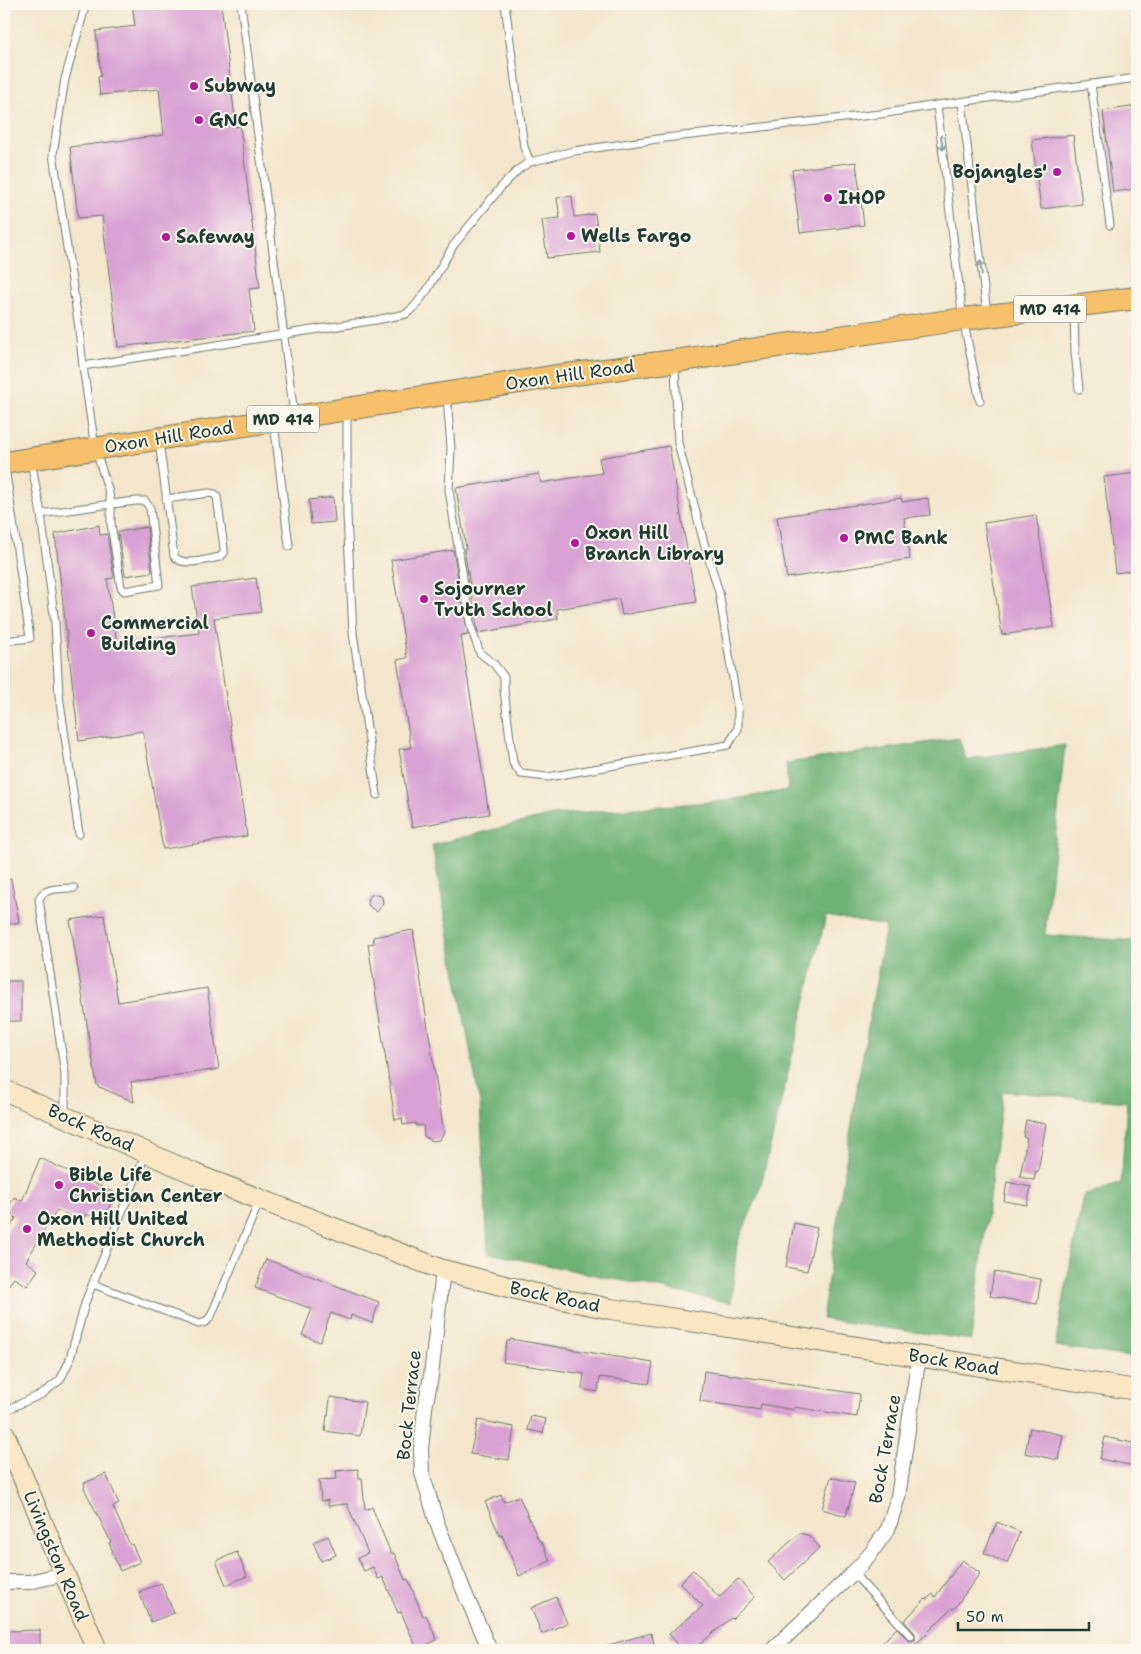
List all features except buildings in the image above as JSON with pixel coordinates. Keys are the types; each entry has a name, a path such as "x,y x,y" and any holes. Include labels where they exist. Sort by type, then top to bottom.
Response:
{"main road":[{"name":"Oxon Hill Road","path":"4,463 551,377 963,319 1137,298"},
{"name":"Bock Road","path":"4,1090 146,1153 443,1270 532,1293 611,1309 1137,1390"},
{"name":"Livingston Road","path":"5,1438 97,1650"}],"street":[{"name":"Bock Terrace","path":"443,1270 431,1376 425,1408 421,1450 422,1473 437,1523 490,1650"},
{"name":"Bock Terrace","path":"772,1650 853,1573 882,1540 893,1515 900,1488 919,1356"},
{"path":"4,1582 29,1582 64,1574"}],"lane":[{"path":"41,514 111,504 145,501 150,508 159,585 124,591 120,587 111,524 111,504 95,448 53,154 65,80 86,4"},
{"path":"242,4 284,334 284,419 289,546"},
{"path":"505,4 524,147 530,162"},
{"path":"83,366 406,314 428,289 457,240 519,169 530,162 574,151 600,147 880,114 1137,78"},
{"path":"1091,84 1110,225"},
{"path":"962,102 987,316"},
{"path":"937,105 963,319 980,401"},
{"path":"1074,306 1075,352 1079,389"},
{"path":"447,393 451,448 449,490 471,628 480,653 494,664 504,677 504,690 514,763 522,774 548,777 728,745 738,729 738,711 719,592 678,443 675,361"},
{"path":"347,410 347,516 353,633 377,795"},
{"path":"159,438 166,499 174,556 178,561 185,563 220,557 224,553 224,548 215,494 209,493 166,499"},
{"path":"30,459 41,514 56,623 59,695 79,834"},
{"path":"4,463 30,638 4,641"},
{"path":"65,1117 64,1074 39,899 45,892 74,888"},
{"path":"4,1411 42,1394 60,1380 69,1362 86,1300 146,1153"},
{"path":"93,1284 199,1324 206,1322 211,1316 260,1199"},
{"path":"853,1573 911,1636"}],"green space":[{"path":"959,738 966,759 1065,745 1045,935 1137,941 1137,1358 1055,1346 1083,1196 1121,1183 1127,1102 1003,1091 971,1340 822,1319 858,1082 886,926 826,916 759,1193 737,1244 731,1303 488,1253 480,1103 432,845 552,815 722,801 788,790 786,763"}],"place":[{"name":"Subway","path":"194,86"},
{"name":"GNC","path":"199,120"},
{"name":"Bojangles'","path":"1057,172"},
{"name":"IHOP","path":"828,198"},
{"name":"Wells Fargo","path":"571,236"},
{"name":"Safeway","path":"166,237"},
{"name":"PMC Bank","path":"844,538"},
{"name":"Oxon Hill Branch Library","path":"575,543"},
{"name":"Sojourner Truth School","path":"424,599"},
{"name":"Commercial Building","path":"91,633"},
{"name":"Bible Life Christian Center","path":"59,1185"},
{"name":"Oxon Hill United Methodist Church","path":"27,1229"}]}
